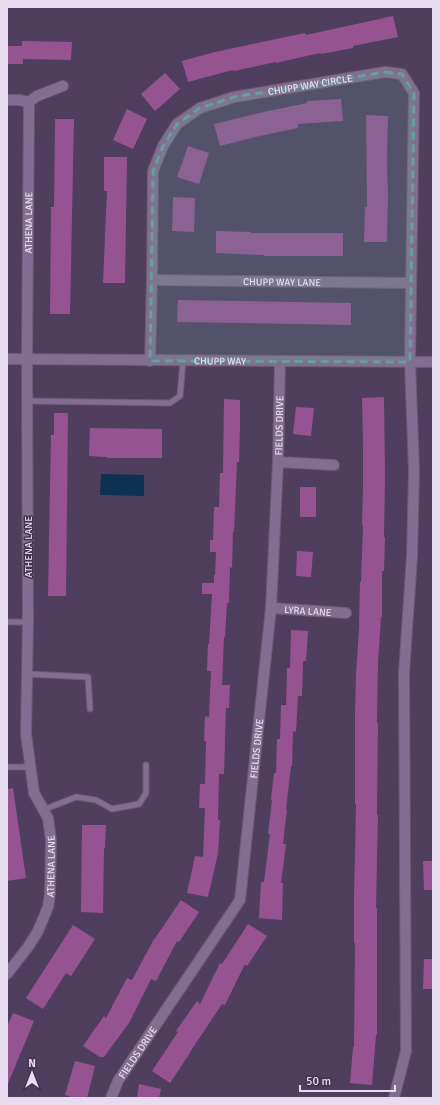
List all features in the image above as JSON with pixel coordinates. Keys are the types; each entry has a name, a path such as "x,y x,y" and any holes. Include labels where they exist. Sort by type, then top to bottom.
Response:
{"street":[{"name":"CHUPP WAY CIRCLE","path":"150,361 153,171 163,146 178,124 200,108 234,97 385,72 402,74 414,93 410,362"},
{"path":"7,100 29,102 37,96 63,86"},
{"name":"ATHENA LANE","path":"7,974 28,947 43,920 48,907 50,894 51,840 48,818 34,793 26,734 28,622 26,360 29,102"},
{"name":"CHUPP WAY LANE","path":"152,280 411,283"},
{"name":"CHUPP WAY","path":"7,359 433,362"},
{"name":"FIELDS DRIVE","path":"111,1098 118,1081 240,900 271,608 278,462 280,361"},
{"path":"394,1098 406,1051 404,673 412,556 414,471 410,362"},
{"path":"278,462 334,465"},
{"name":"LYRA LANE","path":"271,608 346,613"}],"lane":[{"path":"27,401 170,403 180,396 183,361"},
{"path":"7,622 28,622"},
{"path":"27,674 88,677 90,709"},
{"path":"43,810 76,797 96,800 112,809 140,804 146,793 146,765"},
{"path":"7,767 30,767"}],"highlighted area":[{"path":"385,72 402,74 414,93 410,362 150,361 153,171 163,146 177,124 200,108 234,97"}],"water":[{"path":"101,474 144,475 144,496 100,495"}],"building":[{"path":"393,16 398,37 353,46 353,48 233,70 188,82 182,61 215,52 305,33 306,35"},
{"path":"22,41 72,42 71,60 23,59 23,64 7,64 7,46 22,46"},
{"path":"165,73 180,89 155,111 141,94"},
{"path":"341,99 343,121 298,124 298,128 220,146 214,124 307,103 307,101"},
{"path":"127,109 147,119 133,149 113,140"},
{"path":"366,115 388,116 387,242 364,242 365,207 367,207"},
{"path":"55,119 74,119 70,314 50,314 51,207 54,207"},
{"path":"188,146 209,153 199,184 177,177"},
{"path":"104,157 127,157 125,283 103,283 107,191 104,191"},
{"path":"173,197 195,198 194,232 172,231"},
{"path":"216,231 251,233 343,233 343,256 264,256 216,253"},
{"path":"178,300 351,303 351,325 177,322"},
{"path":"384,397 385,537 384,571 382,571 382,617 378,663 377,723 377,1035 372,1085 350,1083 354,1047 354,897 356,804 355,712 363,525 362,398"},
{"path":"224,399 240,400 239,462 237,462 232,568 230,567 229,603 227,603 224,637 222,685 230,685 229,708 226,708 224,774 219,774 218,820 220,820 218,853 208,897 187,893 195,856 203,857 205,808 199,808 200,784 205,784 206,741 204,741 205,716 209,717 211,671 207,671 212,594 202,594 202,583 214,583 215,575 216,552 210,552 210,540 213,540 214,507 219,507 220,473 223,473"},
{"path":"296,407 314,408 311,436 293,434"},
{"path":"54,413 68,413 66,596 48,596 51,435 54,435"},
{"path":"90,428 162,429 162,458 107,458 89,456"},
{"path":"300,487 316,487 316,517 300,517"},
{"path":"297,551 313,552 311,577 296,576"},
{"path":"291,630 308,631 306,661 303,661 302,696 298,696 296,732 293,731 292,766 283,844 286,844 281,883 283,883 282,920 259,918 261,882 264,882 270,834 268,834 274,773 276,773 277,739 280,739 281,705 286,705 287,668 290,668"},
{"path":"13,788 26,878 7,881 7,789"},
{"path":"82,825 106,825 104,848 103,913 81,912"},
{"path":"423,861 433,861 433,890 424,890"},
{"path":"181,900 199,912 179,942 177,941 156,981 151,979 129,1023 104,1057 100,1057 83,1046 104,1016 106,1018 127,978 132,980 154,939"},
{"path":"248,924 267,936 247,966 245,964 225,1005 222,1004 170,1083 152,1071 178,1032 176,1031 197,1001 200,1004 220,963 222,964"},
{"path":"73,925 95,939 71,976 66,973 43,1009 26,998"},
{"path":"424,959 433,959 433,989 423,989"},
{"path":"13,1013 34,1021 7,1086 7,1027"},
{"path":"75,1061 95,1066 87,1098 75,1098 65,1095"},
{"path":"139,1084 161,1089 159,1098 137,1098"}]}
